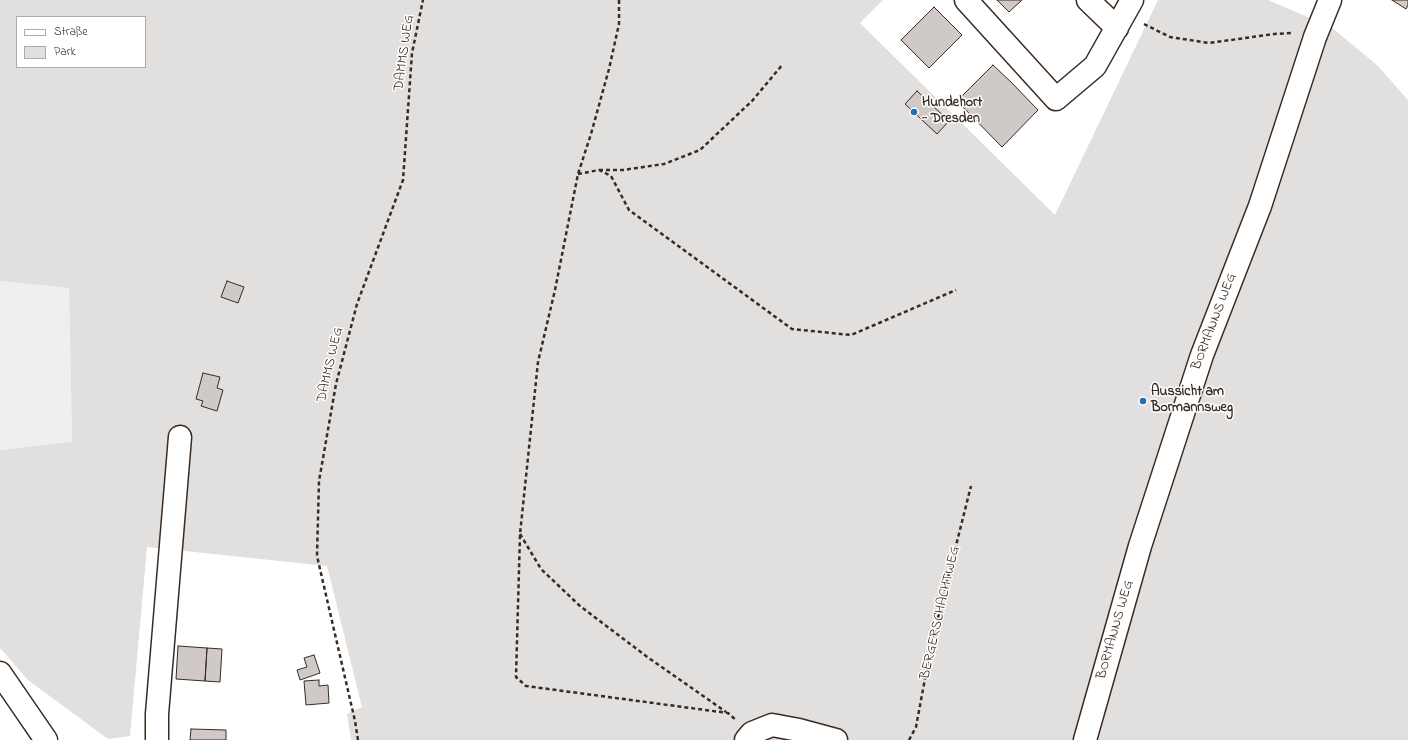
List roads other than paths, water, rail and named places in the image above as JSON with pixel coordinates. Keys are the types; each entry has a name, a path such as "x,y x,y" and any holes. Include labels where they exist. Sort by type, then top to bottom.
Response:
{"street":[{"path":"966,0 1056,98 1095,66 1124,14 1088,0"},
{"name":"BORMANNS WEG","path":"1085,740 1140,546 1199,362 1260,206 1314,37 1330,0"},
{"path":"157,740 157,714 180,437"},
{"path":"0,673 46,740"},
{"path":"749,737 772,725 799,730 836,740"}],"place":[{"name":"Hundehort - Dresden","path":"914,112"},
{"name":"Aussicht am Bormannsweg","path":"1143,401"}]}
